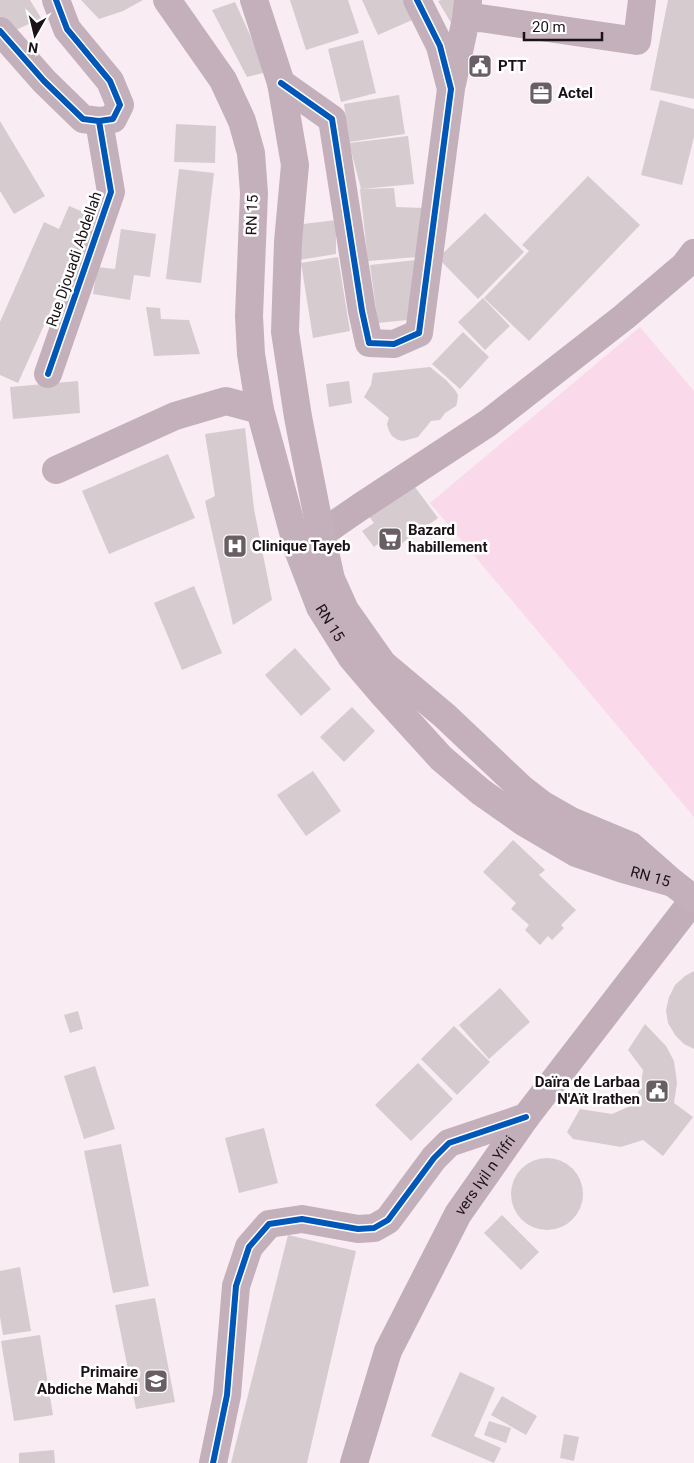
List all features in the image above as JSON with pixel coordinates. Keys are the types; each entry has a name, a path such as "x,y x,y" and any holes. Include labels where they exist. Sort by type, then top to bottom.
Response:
{"main road":[{"name":"RN 15","path":"167,0 223,80 242,121 252,153 254,193 249,316 250,354 260,410 298,550 320,607 352,658 408,724 441,758 481,792 576,853 623,870 672,882"},
{"name":"RN 15","path":"254,0 281,83 295,165 288,242 285,332 298,417 321,534 331,579 345,610 383,664 445,716 501,770 543,805 571,821 631,846 672,882 694,898"},
{"path":"298,550 488,423 630,311 684,266 694,254"},
{"name":"vers Iγil n Yifri","path":"354,1463 388,1351 458,1214 526,1117 694,898"}],"street":[{"path":"0,31 44,81 83,119 99,121 113,119 120,104 110,81 67,29 56,0"},
{"path":"417,0 440,46 451,89"},
{"path":"281,83 332,119 362,311 369,344 394,344 419,333 451,89 467,10 480,18 637,41 642,0"},
{"name":"Rue Djouadi Abdellah","path":"48,374 111,192 99,121"},
{"path":"56,470 175,416 201,408 226,401 260,410"},
{"path":"213,1463 227,1395 236,1286 250,1247 270,1224 302,1220 358,1229 374,1228 388,1220 434,1158 449,1143 526,1117"}],"shaded area":[{"path":"640,327 694,391 694,817 430,503"}],"building":[{"path":"0,0 30,0 41,18 10,33 0,16"},
{"path":"81,0 143,0 123,11 99,19"},
{"path":"290,0 348,0 359,33 306,50"},
{"path":"362,0 411,0 419,17 378,35"},
{"path":"459,0 453,26 438,1"},
{"path":"668,0 694,0 694,99 650,90"},
{"path":"235,2 267,72 247,77 212,10"},
{"path":"363,40 376,93 341,102 328,49"},
{"path":"399,95 405,134 349,142 344,104"},
{"path":"660,100 694,109 694,137 682,185 641,175"},
{"path":"0,121 45,196 14,214 0,191"},
{"path":"176,124 216,126 215,163 174,162"},
{"path":"408,136 414,184 361,189 349,143"},
{"path":"179,169 214,173 201,283 166,279"},
{"path":"588,176 640,225 529,341 484,298 529,251 522,245"},
{"path":"394,188 396,207 425,208 417,257 368,261 360,189"},
{"path":"69,206 93,216 18,383 0,375 0,322 44,222 59,229"},
{"path":"485,213 524,252 478,299 438,258"},
{"path":"336,220 336,254 299,260 295,225"},
{"path":"121,229 156,234 150,277 134,275 130,300 93,294 97,267 115,269"},
{"path":"338,257 350,331 313,338 301,263"},
{"path":"416,260 407,320 378,323 370,265"},
{"path":"483,298 510,326 485,350 458,322"},
{"path":"146,307 160,308 161,319 189,320 200,354 154,356"},
{"path":"463,332 489,357 460,389 432,364"},
{"path":"430,367 455,390 458,395 456,406 445,413 440,420 431,421 418,437 403,441 398,440 389,431 387,424 389,418 364,397 371,385 373,373"},
{"path":"78,381 80,413 13,419 10,387"},
{"path":"349,381 352,403 329,407 326,384"},
{"path":"245,428 254,509 272,600 233,625 205,501 215,496 205,434"},
{"path":"168,454 195,518 109,554 82,491"},
{"path":"409,479 438,518 395,548 387,537 374,547 362,531 374,523 365,511"},
{"path":"194,586 222,653 182,670 154,603"},
{"path":"295,648 331,689 301,716 265,675"},
{"path":"352,707 375,731 344,762 320,737"},
{"path":"313,771 341,811 306,836 277,795"},
{"path":"513,840 545,870 539,875 576,910 561,925 564,928 552,940 548,936 540,945 525,930 529,925 511,909 516,903 483,872"},
{"path":"694,971 694,1049 684,1044 675,1035 668,1023 666,1010 669,997 675,985"},
{"path":"500,988 530,1022 489,1059 459,1025"},
{"path":"78,1011 83,1029 70,1033 64,1015"},
{"name":"Daïra de Larbaa N'Aït Irathen","path":"645,1024 666,1046 674,1061 677,1083 674,1103 693,1117 663,1156 643,1140 621,1147 573,1139 567,1132 580,1109 612,1114 628,1107 636,1098 641,1085 643,1070 628,1050"},
{"path":"454,1026 490,1062 457,1095 421,1059"},
{"path":"418,1063 453,1099 411,1141 375,1105"},
{"path":"95,1066 115,1129 84,1139 64,1076"},
{"path":"264,1128 278,1183 239,1193 225,1138"},
{"path":"121,1144 149,1286 113,1293 84,1151"},
{"path":"547,1158 567,1164 577,1174 583,1194 577,1214 567,1224 547,1230 527,1224 517,1214 511,1194 517,1174 527,1164"},
{"path":"502,1215 539,1252 521,1270 484,1233"},
{"path":"288,1235 356,1251 307,1463 231,1463"},
{"path":"20,1267 31,1331 3,1335 0,1317 0,1271"},
{"path":"155,1298 175,1402 136,1409 115,1305"},
{"path":"40,1335 53,1415 14,1421 1,1341"},
{"path":"460,1372 495,1388 474,1436 501,1448 494,1463 431,1436"},
{"path":"502,1396 537,1416 526,1435 491,1415"},
{"path":"489,1421 511,1428 506,1443 484,1435"},
{"path":"564,1434 579,1437 574,1461 560,1458"},
{"path":"54,1450 55,1463 19,1463 19,1453"}],"cycle path":[{"path":"0,31 44,81 83,119 99,121 113,119 120,105 110,81 67,29 56,0"},
{"path":"281,83 332,119 362,311 369,343 394,344 419,333 451,89 440,46 417,0"},
{"path":"48,374 111,192 99,121"},
{"path":"213,1463 227,1395 236,1286 249,1247 269,1224 302,1219 358,1229 374,1228 388,1220 434,1158 449,1143 526,1117"}],"place":[{"name":"PTT","path":"480,66"},
{"name":"Actel","path":"541,93"},
{"name":"Bazard habillement","path":"390,539"},
{"name":"Clinique Tayeb","path":"235,546"},
{"name":"Daïra de Larbaa N'Aït Irathen","path":"657,1091"},
{"name":"Primaire Abdiche Mahdi","path":"156,1381"}]}
